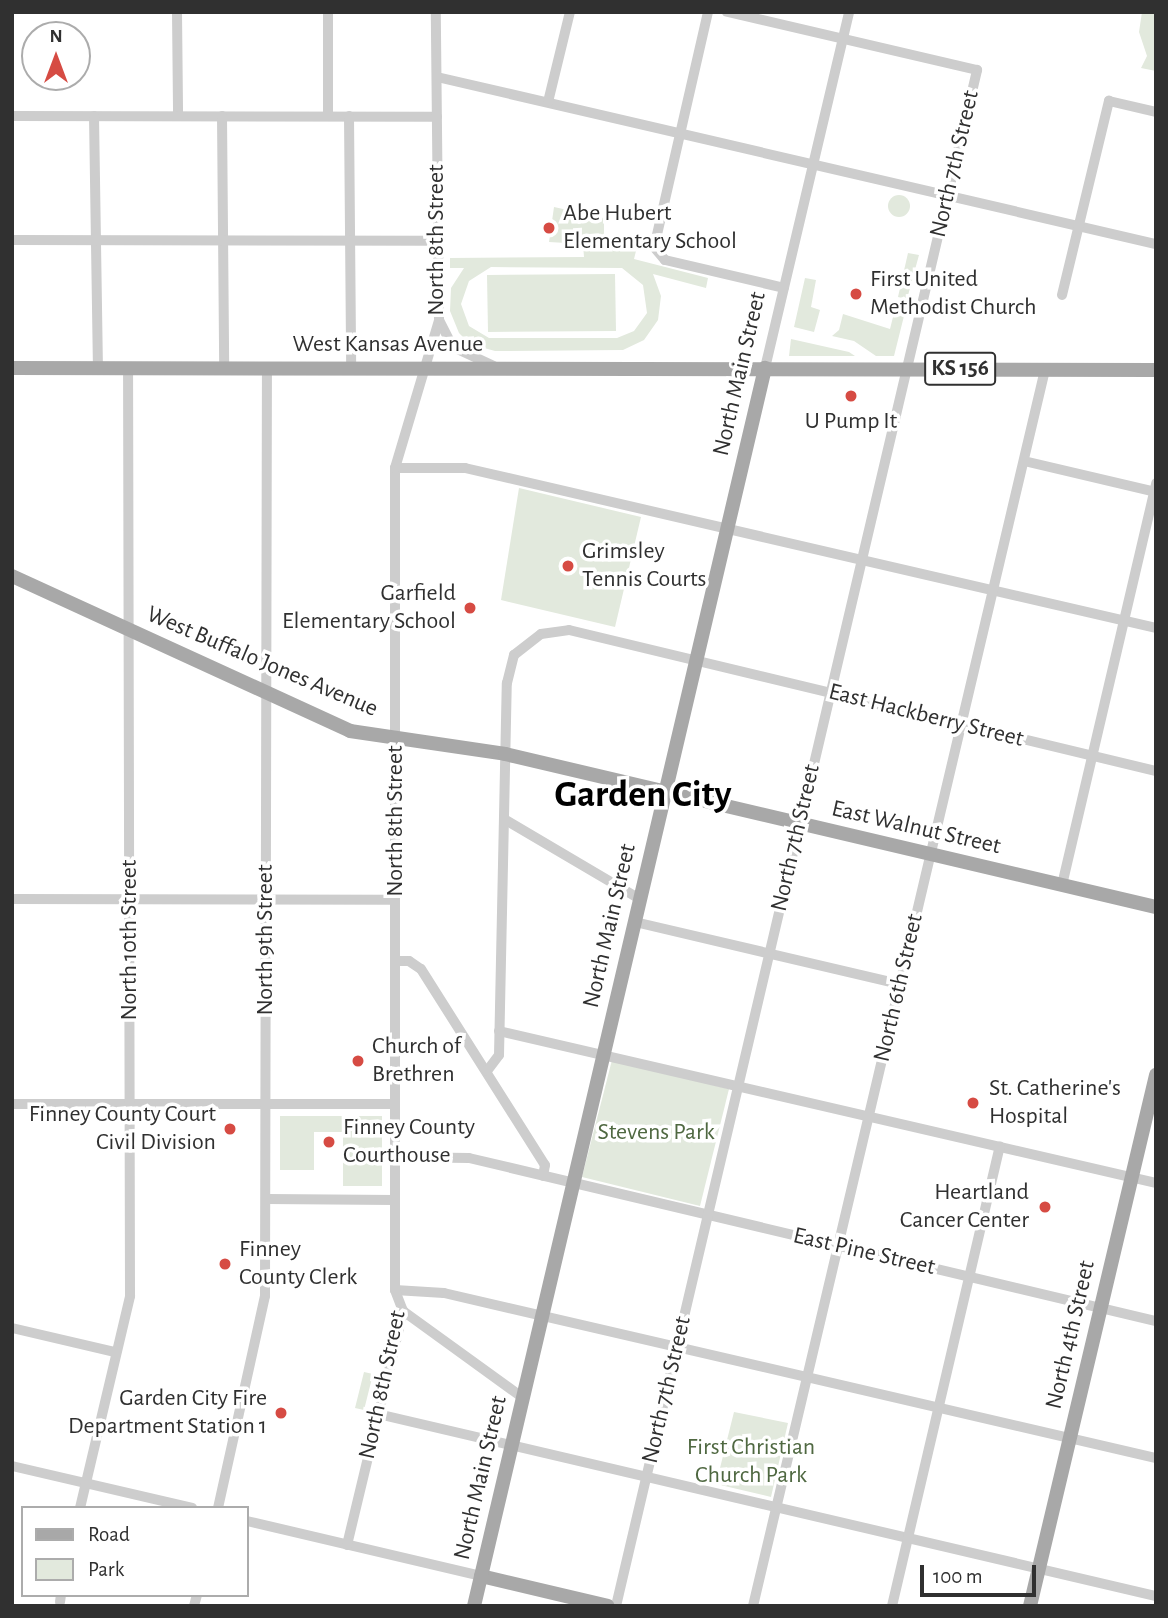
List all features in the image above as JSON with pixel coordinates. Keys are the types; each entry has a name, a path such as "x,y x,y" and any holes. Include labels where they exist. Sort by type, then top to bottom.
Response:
{"main road":[{"name":"West Kansas Avenue","path":"12,368 765,368"},
{"name":"KS 156","path":"765,368 1156,370"},
{"name":"North Main Street","path":"474,1606 765,368"},
{"name":"West Buffalo Jones Avenue","path":"12,576 350,731 396,740 505,754 666,793"},
{"name":"East Walnut Street","path":"666,793 1156,907"},
{"name":"North 4th Street","path":"1030,1606 1156,1075"},
{"path":"481,1576 608,1606"}],"street":[{"path":"177,12 178,116"},
{"path":"328,12 328,116"},
{"name":"North 8th Street","path":"347,1545 403,1311 395,1290 395,468 439,320 436,12"},
{"path":"548,102 570,12"},
{"path":"708,12 654,241 655,253 665,260 784,288"},
{"path":"727,12 843,39"},
{"name":"North Main Street","path":"765,368 849,12"},
{"name":"North 7th Street","path":"616,1606 977,71 843,39"},
{"path":"437,76 1156,244"},
{"path":"1062,295 1110,101 1156,112"},
{"path":"12,116 437,117"},
{"path":"94,116 98,368"},
{"path":"222,116 224,367"},
{"path":"349,116 351,368"},
{"path":"12,240 439,241"},
{"path":"439,320 453,347 500,368"},
{"name":"North 10th Street","path":"80,1506 130,1296 128,368"},
{"name":"North 9th Street","path":"218,1506 265,1296 267,368"},
{"name":"North 6th Street","path":"753,1606 1045,370"},
{"path":"1024,461 1155,489 1062,885"},
{"path":"395,468 465,468 727,531 1156,628"},
{"name":"East Hackberry Street","path":"505,754 507,683 514,655 541,634 569,630 1156,771"},
{"path":"487,1071 499,1059 505,754"},
{"path":"504,819 640,899"},
{"path":"12,899 395,900"},
{"path":"635,922 900,984"},
{"path":"395,961 409,961 421,970 545,1164 543,1176"},
{"path":"499,1031 1156,1183"},
{"path":"12,1104 395,1104"},
{"path":"892,1606 1000,1147"},
{"name":"East Pine Street","path":"396,1157 469,1158 1156,1321"},
{"path":"267,1199 395,1200"},
{"path":"395,1290 444,1293 1156,1458"},
{"path":"403,1311 523,1398"},
{"path":"12,1328 115,1352"},
{"path":"378,1414 1156,1596"},
{"path":"12,1466 184,1506"},
{"path":"248,1521 481,1576"}],"green space":[{"path":"1142,12 1156,12 1156,71 1141,68 1147,56 1139,32"},
{"path":"899,195 907,198 910,206 907,214 899,217 891,214 888,206 891,198"},
{"path":"554,207 604,218 604,239 637,247 634,259 708,278 706,288 653,274 661,296 658,320 644,340 623,350 495,351 470,344 459,333 450,311 451,288 464,268 450,268 450,258 584,257 583,244 549,242","holes":["491,267 622,268 643,285 647,313 634,331 617,338 489,338 469,326 461,304 469,281"]},
{"path":"908,253 919,255 907,299 898,297"},
{"path":"615,274 616,331 488,332 487,275"},
{"path":"805,278 816,280 811,307 820,310 814,332 794,327"},
{"path":"897,301 907,304 894,356 876,356 854,341 832,336 839,330 843,314 890,329"},
{"path":"791,339 849,352 855,356 789,356"},
{"name":"Grimsley Tennis Courts","path":"519,488 641,517 615,627 501,600"},
{"name":"Stevens Park","path":"612,1060 729,1089 700,1206 582,1177"},
{"path":"280,1116 382,1116 382,1186 343,1186 343,1132 314,1132 314,1170 280,1170"},
{"path":"364,1372 373,1374 364,1410 355,1408"},
{"name":"First Christian Church Park","path":"734,1412 788,1423 771,1497 716,1484"}],"place":[{"name":"Abe Hubert Elementary School","path":"549,228"},
{"name":"First United Methodist Church","path":"856,294"},
{"name":"U Pump It","path":"851,396"},
{"name":"Grimsley Tennis Courts","path":"568,566"},
{"name":"Garfield Elementary School","path":"470,608"},
{"name":"Church of Brethren","path":"358,1061"},
{"name":"St. Catherine's Hospital","path":"973,1103"},
{"name":"Finney County Court Civil Division","path":"230,1129"},
{"name":"Finney County Courthouse","path":"329,1142"},
{"name":"Heartland Cancer Center","path":"1045,1207"},
{"name":"Finney County Clerk","path":"225,1264"},
{"name":"Garden City Fire Department Station 1","path":"281,1413"}],"district":[{"name":"Garden City","path":"643,796"}]}
